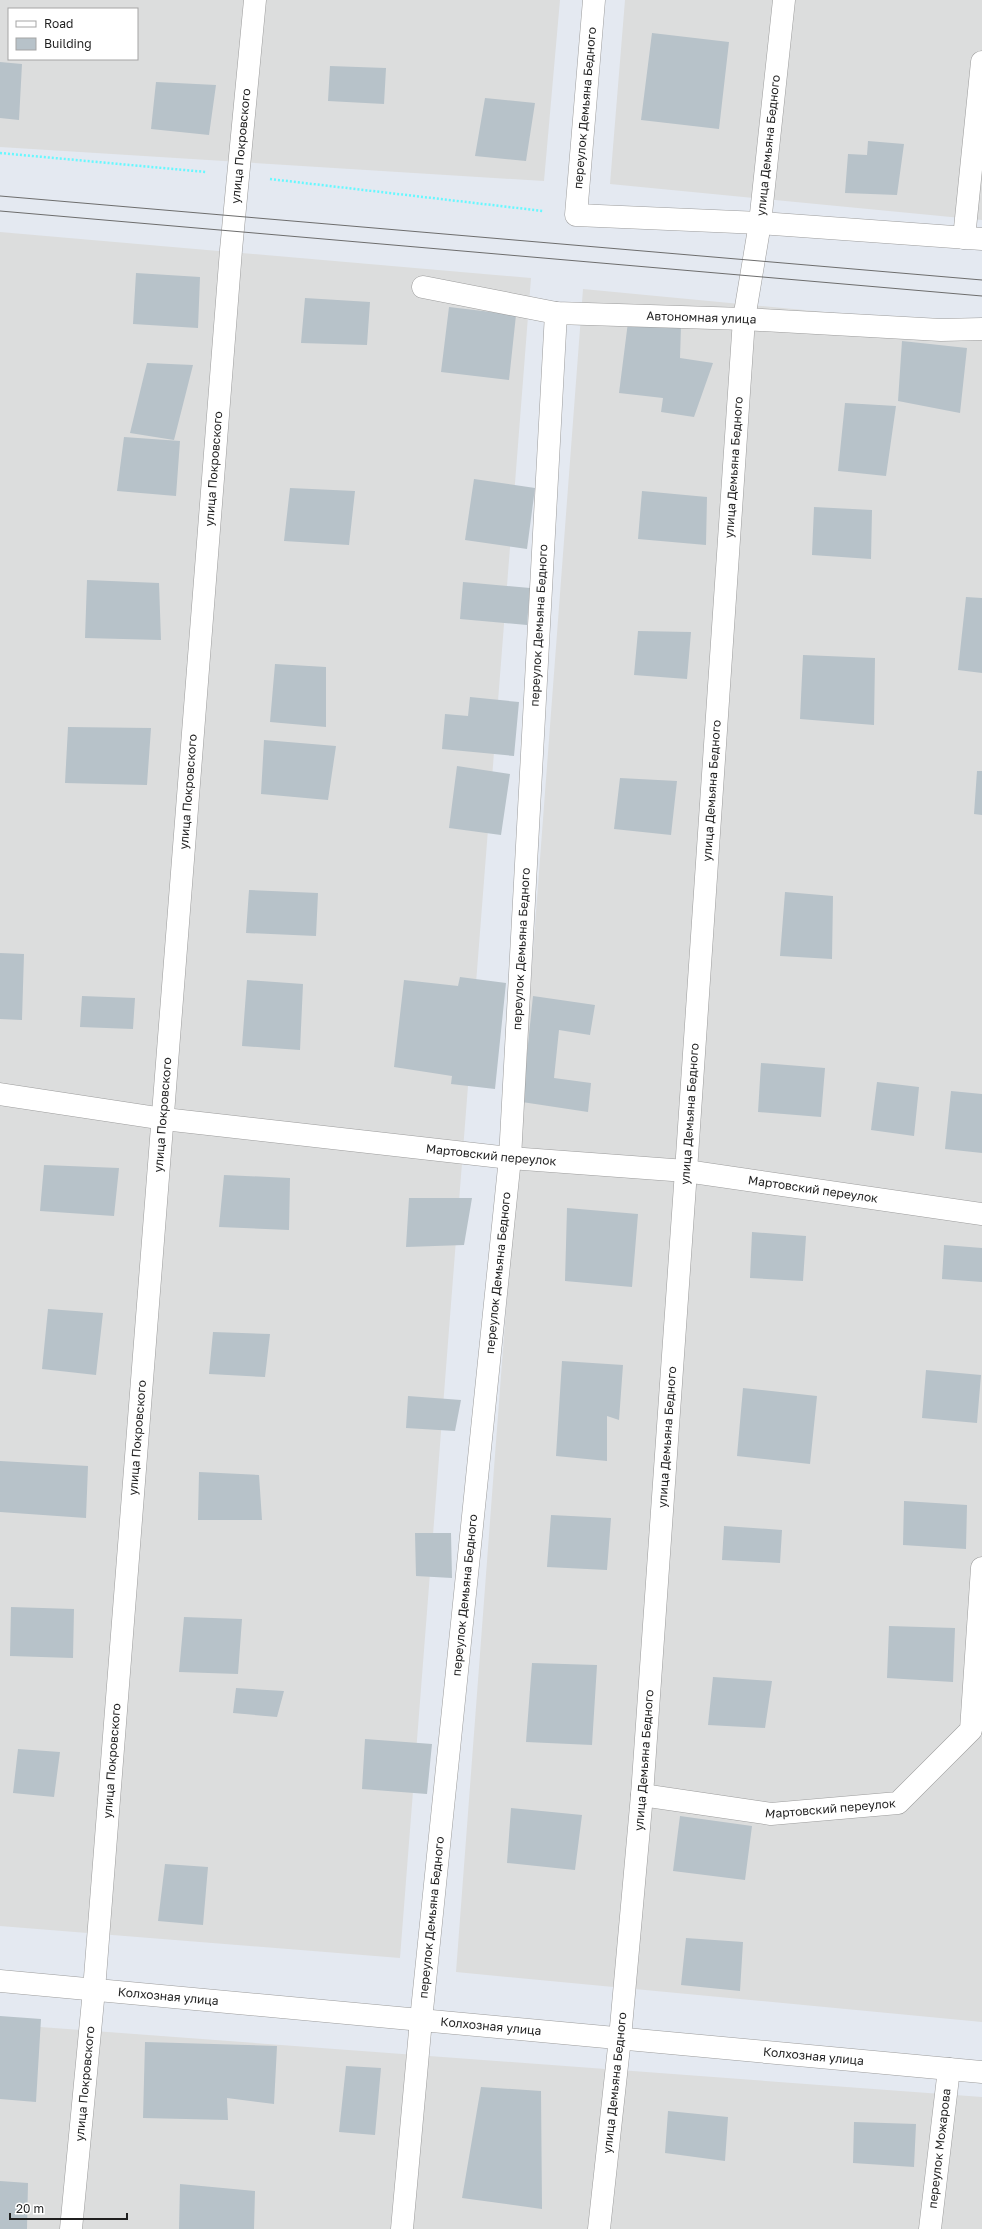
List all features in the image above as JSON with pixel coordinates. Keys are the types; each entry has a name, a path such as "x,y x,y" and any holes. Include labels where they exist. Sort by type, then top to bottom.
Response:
{"street":[{"name":"улица Покровского","path":"71,2229 94,1990 238,176 255,0"},
{"name":"переулок Демьяна Бедного","path":"576,215 594,0"},
{"name":"улица Демьяна Бедного","path":"599,2229 620,2038 642,1795 744,318 760,223 784,0"},
{"path":"576,215 760,223 973,239 982,62"},
{"name":"Автономная улица","path":"423,287 556,313 744,318 941,330 982,329"},
{"name":"переулок Демьяна Бедного","path":"402,2229 420,2020 510,1158 556,313"},
{"name":"Мартовский переулок","path":"0,1094 164,1119 510,1158 686,1171 982,1214"},
{"name":"Мартовский переулок","path":"642,1795 771,1814 898,1803 971,1730 982,1568"},
{"name":"Колхозная улица","path":"0,1981 982,2072"},
{"name":"переулок Можарова","path":"930,2229 949,2069"}],"path":[{"path":"0,153 238,176 576,215"}],"shaded area":[{"path":"0,0 560,0 544,181 0,147"},
{"path":"625,0 982,0 982,220 610,184"},
{"path":"0,232 531,278 400,1958 0,1926"},
{"path":"583,289 982,327 982,2022 456,1972"},
{"path":"0,2024 982,2097 982,2229 0,2229"}],"building":[{"path":"652,33 729,42 719,129 641,120"},
{"path":"0,62 22,64 19,120 0,118"},
{"path":"330,66 386,68 384,104 328,101"},
{"path":"156,82 216,85 209,135 151,129"},
{"path":"485,98 535,103 526,161 475,156"},
{"path":"868,141 904,144 897,195 845,193 848,154 867,155"},
{"path":"136,273 200,277 198,328 133,324"},
{"path":"305,298 370,302 367,345 301,343"},
{"path":"449,307 516,315 509,380 441,372"},
{"path":"628,322 681,326 680,358 713,363 694,417 661,412 663,398 619,393"},
{"path":"902,341 967,348 960,413 898,401"},
{"path":"147,363 193,365 174,440 130,433"},
{"path":"845,403 896,406 886,476 838,471"},
{"path":"124,437 180,441 176,496 117,491"},
{"path":"474,479 535,488 527,549 465,540"},
{"path":"290,488 355,491 349,545 284,541"},
{"path":"642,491 707,497 706,545 638,539"},
{"path":"814,507 872,510 871,559 812,555"},
{"path":"87,580 159,583 161,640 85,638"},
{"path":"463,582 530,588 527,625 460,619"},
{"path":"966,597 982,598 982,673 958,670"},
{"path":"638,631 691,632 687,679 634,675"},
{"path":"803,655 875,658 874,725 800,719"},
{"path":"275,664 326,667 326,727 270,722"},
{"path":"470,697 519,702 514,756 442,749 445,714 468,716"},
{"path":"68,727 151,728 147,785 65,783"},
{"path":"264,740 336,746 328,800 261,794"},
{"path":"457,766 510,774 501,835 449,828"},
{"path":"977,771 982,771 982,815 974,814"},
{"path":"620,778 677,781 671,835 614,829"},
{"path":"249,890 318,893 316,936 246,933"},
{"path":"785,892 833,896 832,959 780,956"},
{"path":"0,953 24,954 22,1020 0,1019"},
{"path":"460,977 506,983 495,1089 451,1084 452,1076 394,1067 404,980 458,986"},
{"path":"247,980 303,984 300,1050 242,1046"},
{"path":"82,996 135,998 133,1029 80,1027"},
{"path":"533,996 595,1005 590,1035 559,1030 554,1078 591,1083 588,1112 522,1102"},
{"path":"761,1063 825,1068 821,1117 758,1112"},
{"path":"877,1082 919,1087 914,1136 871,1130"},
{"path":"951,1091 982,1094 982,1153 945,1149"},
{"path":"44,1165 119,1168 114,1216 40,1211"},
{"path":"224,1175 290,1178 289,1230 219,1227"},
{"path":"409,1198 472,1198 464,1245 406,1247"},
{"path":"567,1208 638,1214 632,1287 565,1281"},
{"path":"752,1232 806,1236 803,1281 750,1278"},
{"path":"944,1245 982,1248 982,1282 942,1279"},
{"path":"48,1309 103,1313 96,1375 42,1369"},
{"path":"213,1332 270,1334 265,1377 209,1374"},
{"path":"562,1361 623,1365 619,1420 607,1416 607,1461 556,1456"},
{"path":"926,1370 981,1375 977,1423 922,1418"},
{"path":"743,1388 817,1396 810,1464 737,1456"},
{"path":"408,1396 461,1400 455,1431 406,1428"},
{"path":"0,1461 88,1466 86,1518 0,1512"},
{"path":"199,1472 259,1475 262,1520 198,1520"},
{"path":"904,1501 967,1505 966,1549 903,1545"},
{"path":"551,1515 611,1518 607,1570 547,1567"},
{"path":"724,1526 782,1530 780,1563 722,1560"},
{"path":"415,1533 451,1533 452,1578 416,1576"},
{"path":"11,1607 74,1609 73,1658 10,1656"},
{"path":"184,1617 242,1619 238,1674 179,1672"},
{"path":"889,1626 955,1628 953,1682 887,1678"},
{"path":"532,1663 597,1665 592,1745 526,1742"},
{"path":"713,1677 772,1681 765,1728 708,1725"},
{"path":"236,1688 284,1691 277,1717 233,1713"},
{"path":"365,1739 432,1744 427,1794 362,1789"},
{"path":"18,1749 60,1752 54,1797 13,1793"},
{"path":"511,1808 582,1815 575,1870 507,1863"},
{"path":"680,1816 752,1826 745,1880 673,1871"},
{"path":"165,1864 208,1867 203,1925 158,1921"},
{"path":"686,1938 743,1942 740,1991 681,1985"},
{"path":"0,2016 41,2019 36,2102 0,2099"},
{"path":"145,2042 277,2046 274,2104 227,2098 228,2120 143,2118"},
{"path":"346,2066 381,2068 375,2135 339,2132"},
{"path":"481,2087 541,2091 542,2209 462,2198"},
{"path":"668,2111 728,2117 725,2161 665,2153"},
{"path":"854,2122 916,2124 914,2167 853,2163"},
{"path":"0,2181 28,2183 27,2229 0,2229"},
{"path":"180,2184 255,2191 254,2229 179,2229"}],"tram line":[{"path":"0,196 982,280"},
{"path":"0,211 982,296"}]}
